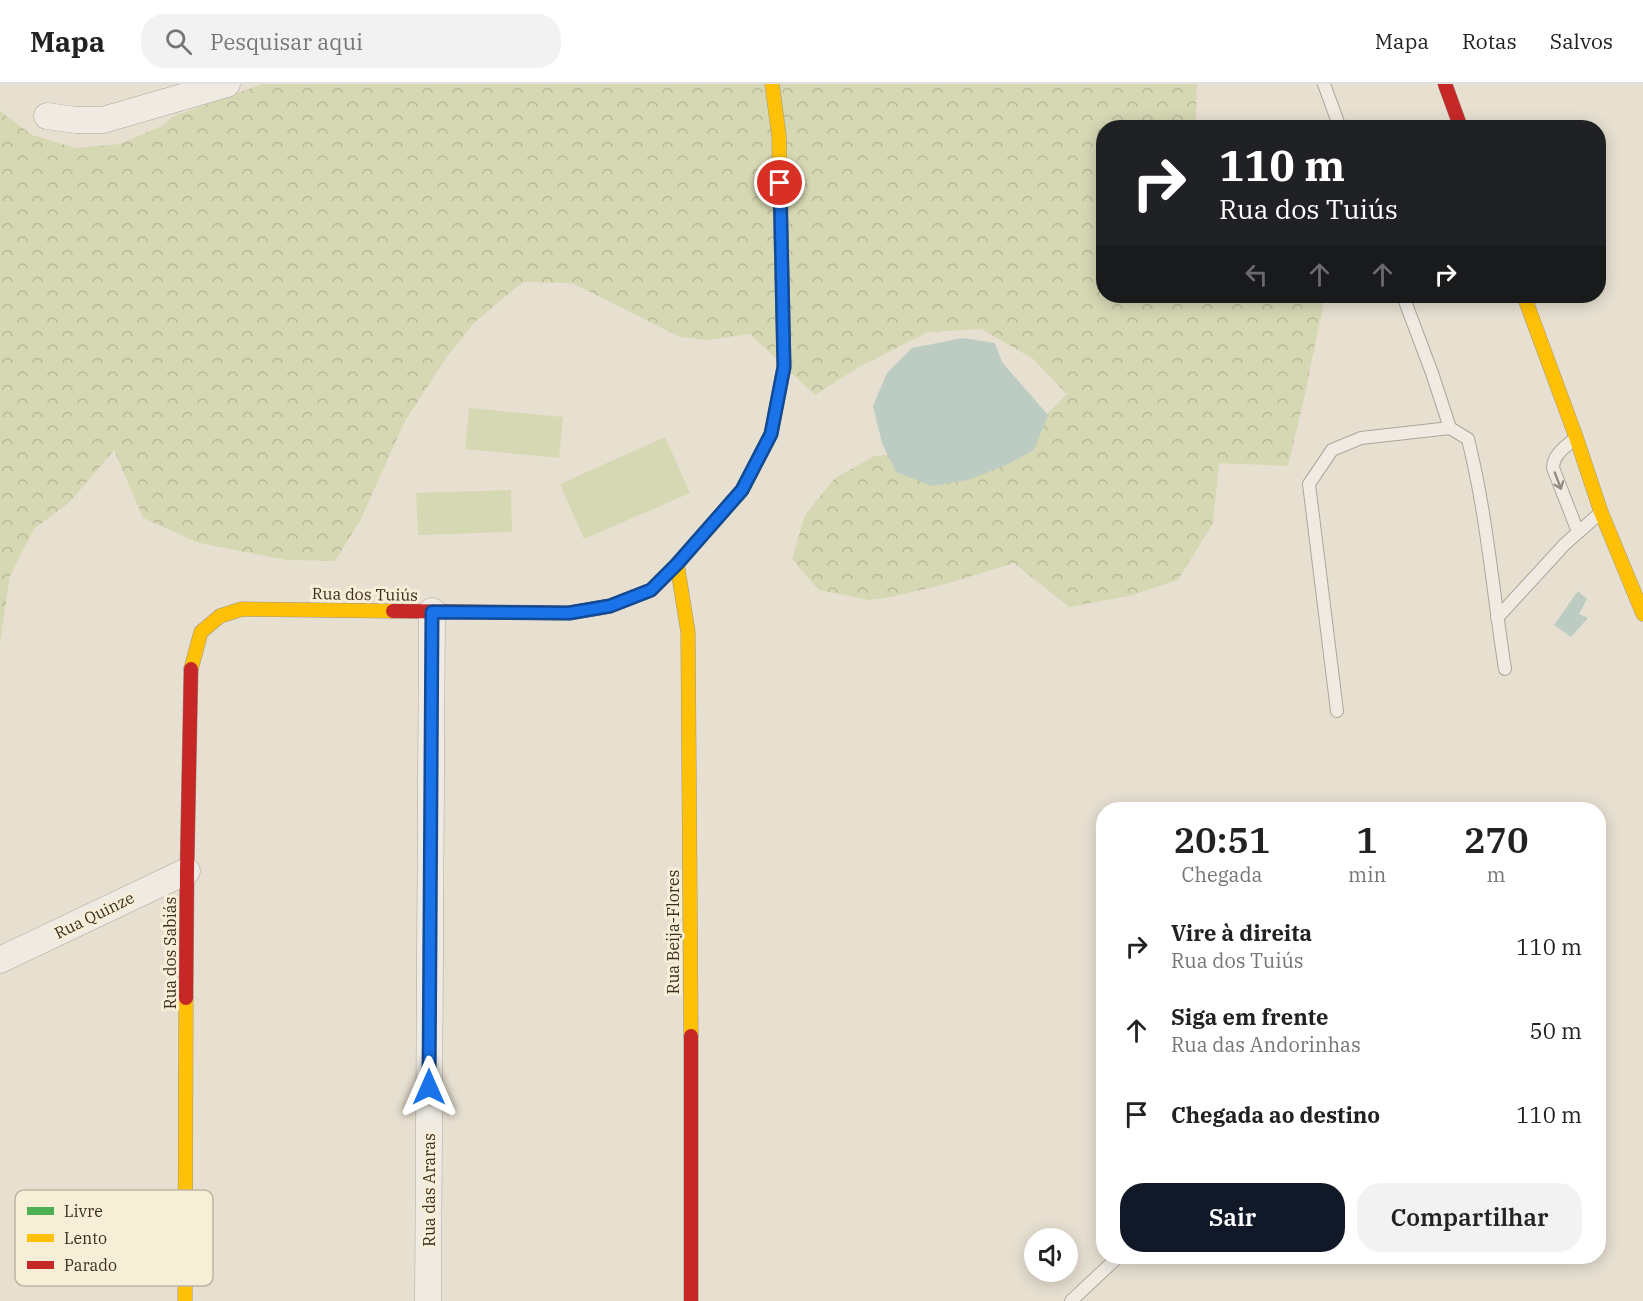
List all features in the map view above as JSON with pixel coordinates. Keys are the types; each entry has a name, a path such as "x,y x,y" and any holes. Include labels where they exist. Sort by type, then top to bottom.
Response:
{"street":[{"path":"47,116 76,120 103,120 226,84"},
{"path":"677,564 742,490 771,434 784,367 780,136 772,84"},
{"path":"1445,84 1458,120"},
{"path":"1527,303 1601,512 1643,614"},
{"name":"Rua dos Tuiús","path":"220,616 242,609 569,613 610,606 651,590 677,564"},
{"name":"Rua Beija-Flores","path":"677,564 688,632 691,1301"},
{"name":"Rua das Araras","path":"428,1301 432,612"},
{"name":"Rua dos Sabiás","path":"186,1190 187,871 191,670 201,632 220,616"},
{"name":"Rua Quinze","path":"0,960 187,871"},
{"name":"Rua dos Sabiás","path":"185,1286 185,1301"}],"lane":[{"path":"1324,84 1337,120"},
{"path":"1406,303 1450,428"},
{"path":"1337,711 1309,484 1332,450 1362,438 1450,428 1468,439 1490,555 1505,669"},
{"path":"1576,437 1556,456 1553,468 1578,532"},
{"path":"1497,618 1565,544 1601,512"},
{"path":"1071,1301 1111,1264"}],"green space":[{"path":"262,84 1197,84 1196,120 1096,120 1096,303 1324,303 1288,466 1219,463 1213,523 1178,580 1129,596 1069,607 1014,563 946,584 891,597 869,600 819,590 792,559 805,515 834,479 874,456 991,445 1035,426 1067,394 1032,358 981,329 928,332 859,367 815,395 750,334 708,340 680,337 572,283 523,282 475,322 446,358 405,421 360,521 335,561 287,560 199,543 143,518 114,450 71,501 34,529 10,576 0,642 0,111 32,135 76,148 120,144 164,125 172,117"},
{"path":"469,408 563,417 559,458 465,449"},
{"path":"665,437 690,493 584,539 560,484"},
{"path":"511,490 512,532 418,535 416,493"}],"shaded area":[{"path":"963,338 995,343 1002,362 1048,415 1034,450 1008,464 968,480 932,486 896,472 882,443 873,406 887,373 912,348"},
{"path":"1578,591 1587,599 1579,614 1588,618 1571,637 1554,625"}],"traffic: fast":[{"path":"660,581 742,490 771,434 784,367 782,278"}],"traffic: slow":[{"path":"772,84 779,136 782,278"},
{"path":"1527,303 1601,512 1643,614"},
{"path":"677,564 688,632 691,1036"},
{"path":"191,669 201,632 220,616 242,609 393,611"},
{"path":"185,1190 186,998"},
{"path":"185,1286 185,1301"}],"traffic: jam":[{"path":"1445,84 1458,120"},
{"path":"393,611 569,613 610,606 651,590 660,581"},
{"path":"186,998 191,669"},
{"path":"691,1036 691,1301"}],"route":[{"path":"429,1087 432,612 569,613 610,606 651,590 742,490 771,434 784,367 780,183"}]}
